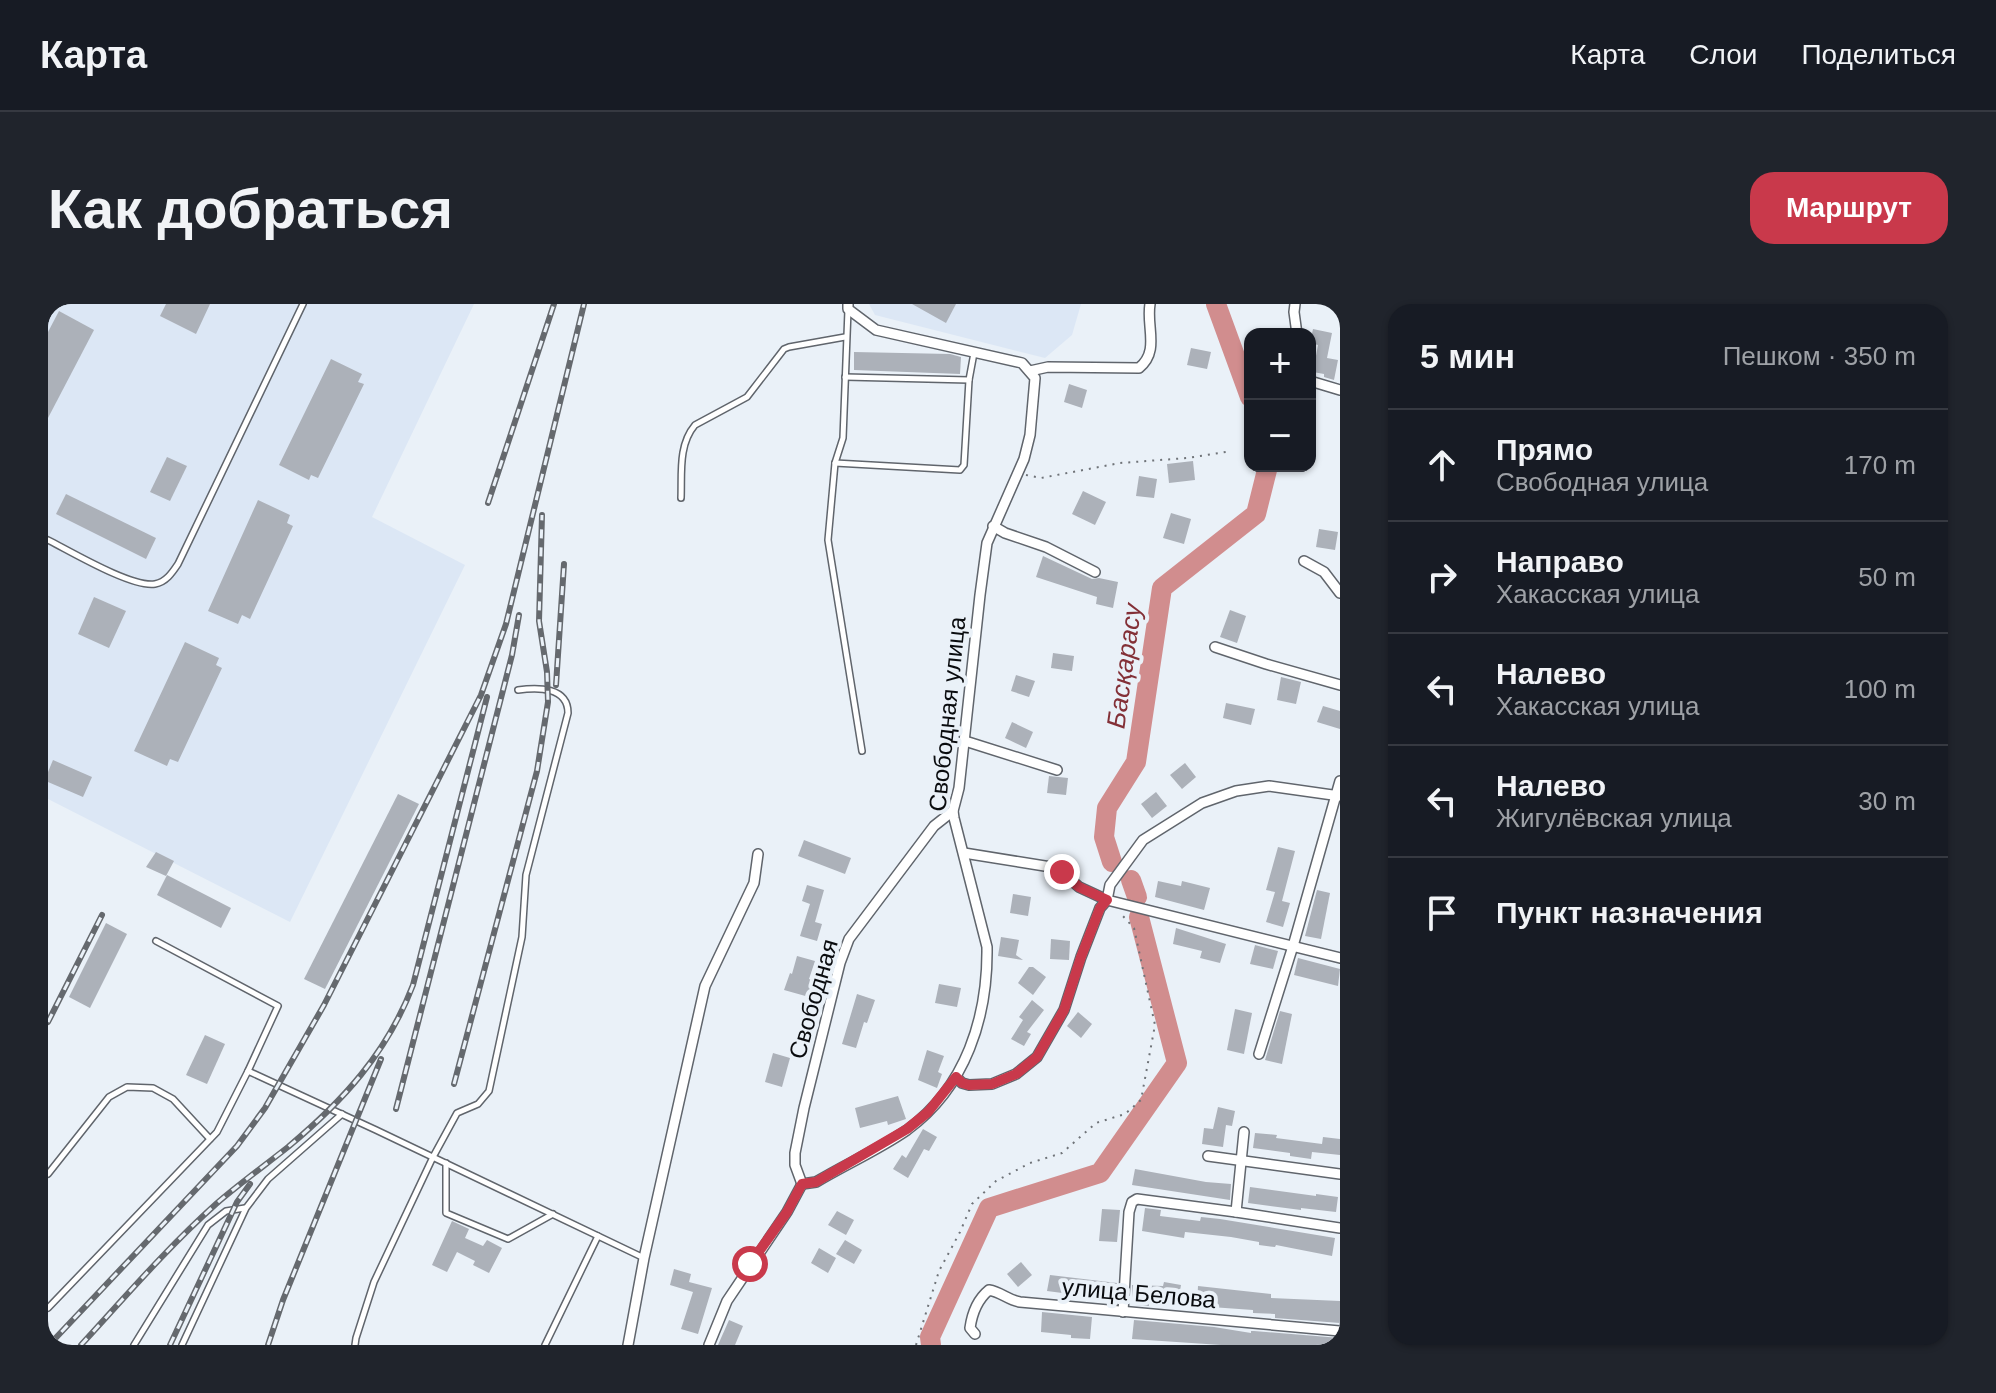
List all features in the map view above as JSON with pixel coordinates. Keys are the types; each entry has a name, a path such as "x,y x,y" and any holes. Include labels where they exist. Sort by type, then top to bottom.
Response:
{"street":[{"path":"848,306 876,330 1022,363 1030,371 1048,367 1139,368 1146,362 1153,342 1148,315 1150,304"},
{"path":"1295,304 1296,328"},
{"name":"Свободная улица","path":"802,1184 816,1182 907,1129 928,1112 956,1077 971,1049 983,1004 987,947 953,811 965,741 987,543 1024,459 1030,435 1035,378 1030,371"},
{"path":"1316,383 1340,390"},
{"path":"993,526 1046,547 1095,572"},
{"path":"1304,561 1324,572 1340,593"},
{"path":"1215,647 1340,685"},
{"path":"965,741 1057,770"},
{"path":"1259,1054 1340,781"},
{"path":"956,1077 969,1085 992,1084 1016,1074 1037,1057 1064,1010 1110,885 1143,840 1202,803 1236,791 1269,786 1338,795"},
{"name":"Свободная","path":"802,1184 795,1165 795,1153 840,963 849,939 934,826 953,811"},
{"path":"964,853 1051,867 1079,887 1107,900 1340,958"},
{"path":"628,1345 644,1258 705,986 754,883 758,854"},
{"path":"1236,1212 1244,1132"},
{"path":"1208,1156 1340,1174"},
{"path":"709,1345 727,1301 787,1212 802,1184"},
{"path":"1123,1312 1129,1212 1132,1202 1137,1199 1340,1228"},
{"name":"улица Белова","path":"975,1334 970,1328 972,1316 989,1290 1001,1292 1012,1301 1020,1302 1340,1331"}],"lane":[{"path":"48,540 132,582 158,584 170,577 303,304"},
{"path":"848,306 843,438 835,463 828,540 862,751"},
{"path":"681,498 683,452 695,425 747,397 784,349 845,337"},
{"path":"835,463 960,470 964,465 969,380 974,351"},
{"path":"845,377 969,380"},
{"path":"355,1345 374,1282 433,1157 457,1113 478,1104 489,1091 522,937 526,875 568,713 568,702 562,695 534,688 518,690"},
{"path":"48,1308 217,1132 278,1006 156,941"},
{"path":"248,1071 644,1258"},
{"path":"48,1174 109,1097 127,1087 153,1088 173,1099 210,1139"},
{"path":"182,1345 246,1208 268,1179 342,1114"},
{"path":"446,1163 446,1213 508,1239 553,1214"},
{"path":"134,1345 208,1225 226,1211 246,1208"},
{"path":"545,1345 598,1236"}],"path":[{"path":"1019,471 1041,478 1120,463 1226,452"},
{"path":"916,1345 939,1271 972,1204 996,1181 1030,1163 1062,1153 1096,1123 1125,1114 1141,1100 1155,1025 1134,928 1107,900"}],"shaded area":[{"path":"48,304 474,304 372,517 465,565 290,922 48,799"},
{"path":"869,304 1081,304 1072,335 1045,358 875,315"}],"building":[{"path":"166,304 210,304 196,334 160,316"},
{"path":"912,304 956,304 946,323"},
{"path":"59,311 94,330 48,418 48,332"},
{"path":"1316,330 1332,333 1327,358 1338,360 1334,380 1316,373"},
{"path":"1191,348 1211,352 1207,369 1187,365"},
{"path":"854,352 950,354 961,357 960,374 854,370"},
{"path":"331,359 362,374 358,382 364,384 318,478 311,475 309,480 279,465"},
{"path":"1069,384 1087,390 1082,408 1064,402"},
{"path":"167,457 187,466 170,501 150,492"},
{"path":"1193,461 1195,480 1169,483 1167,464"},
{"path":"1139,476 1157,479 1154,498 1136,496"},
{"path":"1083,491 1106,502 1095,525 1072,514"},
{"path":"66,494 156,538 146,559 56,514"},
{"path":"258,500 290,515 287,523 293,526 250,619 242,615 238,624 208,611"},
{"path":"1171,513 1191,519 1184,544 1163,538"},
{"path":"1319,529 1338,532 1335,550 1316,547"},
{"path":"1043,556 1092,579 1118,582 1113,608 1096,604 1097,597 1036,577"},
{"path":"94,597 126,611 109,648 78,634"},
{"path":"1230,610 1246,616 1237,643 1220,637"},
{"path":"185,642 219,658 216,665 222,668 178,762 170,759 167,766 134,751"},
{"path":"1053,653 1074,656 1072,671 1051,668"},
{"path":"1016,675 1035,681 1029,697 1011,691"},
{"path":"1281,677 1301,682 1296,704 1277,700"},
{"path":"1226,703 1255,709 1251,725 1223,718"},
{"path":"1323,706 1340,711 1340,729 1317,722"},
{"path":"1012,722 1033,732 1026,748 1005,738"},
{"path":"53,760 92,777 83,797 48,782"},
{"path":"1185,763 1196,777 1182,789 1170,775"},
{"path":"1049,776 1068,778 1066,795 1047,793"},
{"path":"1156,792 1167,806 1152,818 1141,804"},
{"path":"398,794 419,804 325,989 304,979"},
{"path":"804,840 851,858 845,874 798,856"},
{"path":"1278,847 1295,851 1282,901 1290,903 1283,927 1266,922 1275,892 1266,890"},
{"path":"156,852 174,861 166,876 146,867"},
{"path":"167,875 231,908 221,928 157,895"},
{"path":"1158,881 1181,886 1182,881 1210,888 1204,910 1155,897"},
{"path":"807,885 824,890 815,922 822,924 817,941 800,936 810,904 802,901"},
{"path":"1317,890 1330,893 1321,939 1305,936"},
{"path":"1013,894 1031,897 1028,916 1010,913"},
{"path":"106,923 127,934 90,1008 69,997"},
{"path":"1176,928 1226,944 1220,963 1200,958 1202,951 1173,944"},
{"path":"1001,937 1019,940 1016,955 1023,960 998,956"},
{"path":"1051,939 1070,941 1069,960 1050,959"},
{"path":"1255,945 1278,951 1273,969 1250,964"},
{"path":"797,956 815,961 809,979 814,981 809,997 784,990"},
{"path":"1298,958 1340,969 1338,986 1294,975"},
{"path":"1029,967 1046,977 1033,995 1018,983"},
{"path":"939,984 961,988 957,1007 935,1003"},
{"path":"857,994 875,1000 856,1048 842,1044"},
{"path":"1032,1000 1044,1010 1027,1032 1031,1034 1024,1046 1011,1039 1023,1020 1019,1017"},
{"path":"1235,1009 1252,1013 1244,1054 1227,1050"},
{"path":"1280,1011 1292,1014 1282,1064 1265,1060"},
{"path":"1078,1012 1092,1024 1081,1038 1067,1026"},
{"path":"205,1035 225,1044 207,1084 186,1075"},
{"path":"927,1050 944,1056 938,1072 942,1074 937,1088 918,1080"},
{"path":"773,1053 790,1058 782,1087 765,1082"},
{"path":"898,1096 906,1119 888,1125 887,1121 860,1128 855,1108"},
{"path":"1218,1107 1235,1111 1232,1126 1226,1125 1223,1147 1202,1144 1204,1128 1213,1129"},
{"path":"923,1129 937,1137 929,1151 924,1149 908,1178 893,1169 902,1155 906,1158"},
{"path":"1255,1133 1322,1144 1323,1137 1340,1139 1340,1155 1312,1152 1311,1159 1253,1148"},
{"path":"1135,1169 1231,1184 1230,1200 1132,1185"},
{"path":"1250,1187 1338,1197 1336,1212 1248,1203"},
{"path":"1145,1208 1161,1210 1160,1216 1200,1221 1201,1217 1220,1219 1335,1238 1332,1256 1276,1245 1259,1245 1259,1242 1231,1237 1185,1232 1184,1238 1142,1231"},
{"path":"1102,1209 1120,1210 1117,1242 1099,1241"},
{"path":"837,1211 854,1220 846,1235 828,1225"},
{"path":"452,1221 469,1229 465,1238 483,1246 487,1240 502,1248 489,1273 457,1252 447,1272 432,1265"},
{"path":"845,1240 862,1250 854,1264 836,1254"},
{"path":"819,1248 836,1258 828,1273 811,1263"},
{"path":"1021,1262 1032,1275 1018,1287 1007,1274"},
{"path":"674,1269 691,1274 689,1282 712,1288 698,1334 681,1329 693,1292 670,1285"},
{"path":"1050,1275 1117,1283 1116,1300 1047,1291"},
{"path":"1164,1282 1181,1285 1178,1303 1149,1299 1149,1306 1132,1302 1132,1285 1163,1286"},
{"path":"1198,1286 1271,1294 1271,1298 1340,1301 1340,1323 1275,1318 1275,1314 1253,1313 1253,1310 1197,1306"},
{"path":"1042,1312 1092,1317 1090,1339 1041,1332"},
{"path":"729,1320 743,1326 735,1345 718,1345"},
{"path":"1134,1320 1251,1333 1340,1338 1340,1345 1221,1345 1132,1339"}],"waterway":[{"name":"Басқарасу","path":"1216,304 1244,381"},
{"name":"Басқарасу","path":"1112,862 1104,837 1107,808 1136,762 1162,588 1256,514 1266,472"},
{"name":"Басқарасу","path":"1131,880 1137,897"},
{"name":"Басқарасу","path":"931,1345 930,1337 989,1208 1100,1173 1177,1063 1139,917"}],"railway":[{"path":"488,503 554,304"},
{"path":"49,1345 237,1146 265,1108 324,1005 481,695 506,624 584,304"},
{"path":"454,1084 537,771 548,702 539,621 542,515"},
{"path":"556,685 564,564"},
{"path":"396,1109 512,655 519,615"},
{"path":"81,1345 198,1220 327,1112 377,1054 413,985 487,697"},
{"path":"48,1022 102,915"},
{"path":"268,1345 283,1300 381,1059"},
{"path":"170,1345 237,1202 250,1184"}],"route":[{"path":"750,1264 787,1212 802,1184 816,1182 907,1129 928,1112 956,1077 969,1085 992,1084 1016,1074 1037,1057 1064,1010 1100,908 1107,900 1079,887 1062,872"}]}
